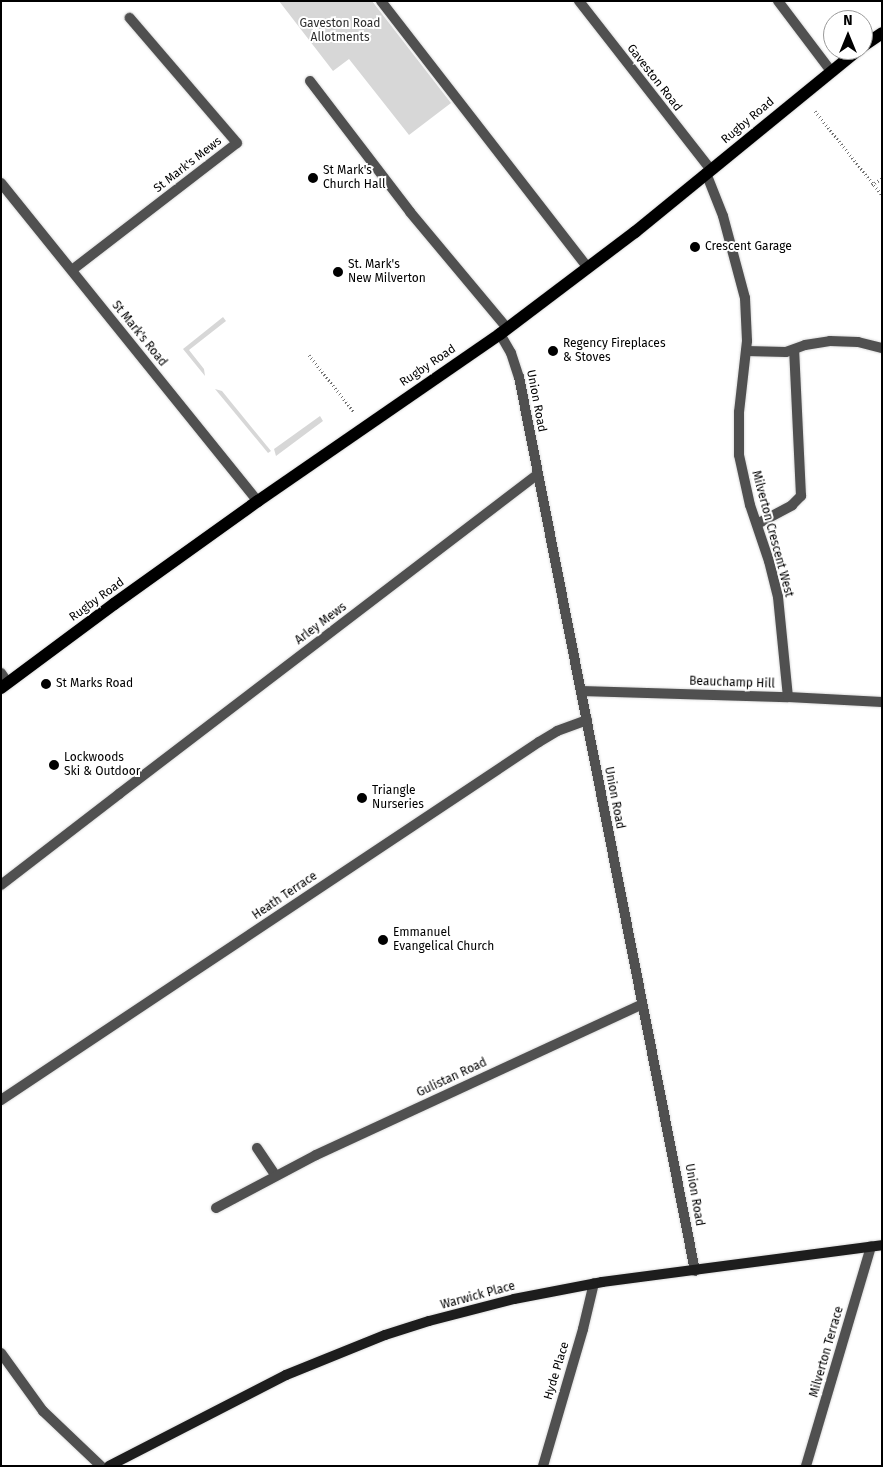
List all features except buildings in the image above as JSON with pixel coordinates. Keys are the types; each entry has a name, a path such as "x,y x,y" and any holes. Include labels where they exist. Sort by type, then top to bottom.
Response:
{"main road":[{"name":"Rugby Road","path":"4,682 258,501 503,331 635,232 845,60"},
{"name":"Warwick Place","path":"109,1466 286,1375 385,1335 500,1302 594,1283 882,1245"}],"street":[{"path":"381,1 588,268"},
{"name":"Gaveston Road","path":"578,1 708,171"},
{"path":"778,1 831,71"},
{"name":"St Mark's Mews","path":"72,270 236,143 130,18"},
{"name":"Union Road","path":"310,81 503,331 512,353 517,369 538,474 641,1005 673,1152 695,1270"},
{"name":"Milverton Crescent West","path":"708,171 740,277 747,315 746,351 739,412 739,448 744,480 778,597 788,697"},
{"name":"St Mark's Road","path":"1,183 258,501"},
{"path":"746,351 786,352 805,345 830,341 858,342 882,348"},
{"path":"757,524 792,505 802,496 794,350"},
{"name":"Arley Mews","path":"1,885 538,474"},
{"name":"Beauchamp Hill","path":"581,691 788,697 882,702"},
{"name":"Heath Terrace","path":"1,1100 551,734 587,720"},
{"name":"Gulistan Road","path":"216,1208 275,1175 641,1005"},
{"path":"257,1148 275,1175"},
{"name":"Milverton Terrace","path":"806,1466 871,1246"},
{"name":"Hyde Place","path":"543,1466 583,1329 594,1283"},
{"path":"1,1353 43,1411 101,1466"}],"path":[{"path":"815,111 872,185 882,195"},
{"path":"872,185 882,178"},
{"path":"309,355 354,412"}],"green space":[{"name":"Gaveston Road Allotments","path":"279,1 372,1 451,103 409,135 349,59 333,71"},
{"path":"223,317 226,321 189,350 204,369 205,376 183,349"},
{"path":"215,389 222,391 271,451 268,453"},
{"path":"320,416 323,421 276,456 274,449"}],"place":[{"name":"St Mark's Church Hall","path":"313,178"},
{"name":"Crescent Garage","path":"695,247"},
{"name":"St. Mark's New Milverton","path":"338,272"},
{"name":"Regency Fireplaces & Stoves","path":"553,351"},
{"name":"St Marks Road","path":"46,684"},
{"name":"Lockwoods Ski & Outdoor","path":"54,765"},
{"name":"Triangle Nurseries","path":"362,798"},
{"name":"Emmanuel Evangelical Church","path":"383,940"}]}
